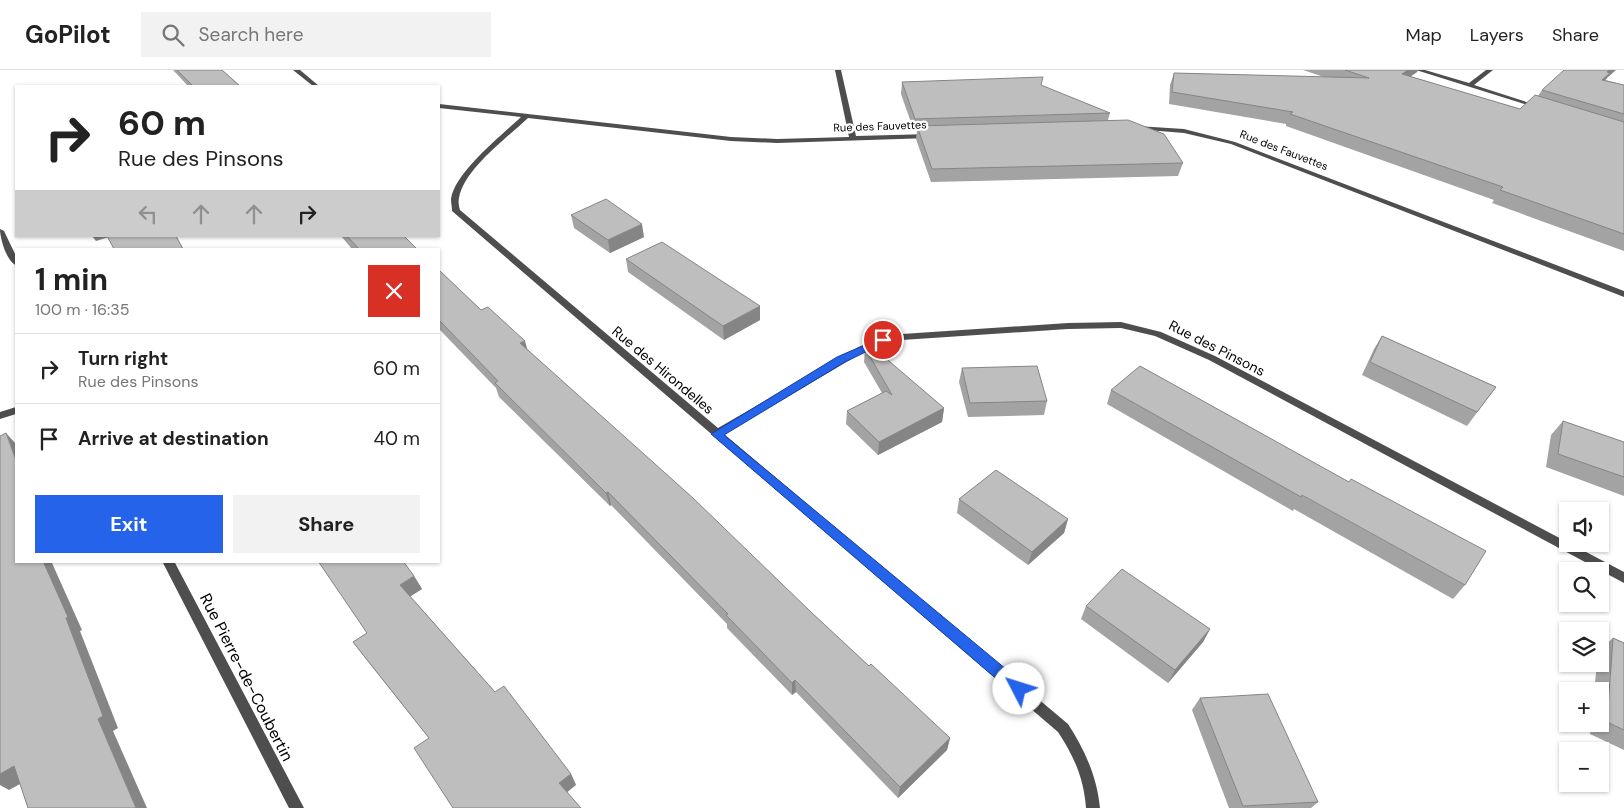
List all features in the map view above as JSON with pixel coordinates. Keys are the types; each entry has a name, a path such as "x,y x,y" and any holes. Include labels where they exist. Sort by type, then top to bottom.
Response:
{"street":[{"path":"296,70 315,85"},
{"path":"838,70 853,139"},
{"path":"1419,70 1551,111"},
{"path":"1469,86 1490,70"},
{"name":"Rue des Fauvettes","path":"440,106 731,139 853,139 941,135"},
{"name":"Rue des Hirondelles","path":"526,116 460,183 454,204 456,211 1063,728 1078,750 1092,796 1093,808"},
{"name":"Rue des Fauvettes","path":"1126,128 1184,131 1233,143 1624,294"},
{"path":"0,231 15,261"},
{"name":"Rue des Pinsons","path":"716,434 841,360 883,340 922,335 1068,326 1121,325 1158,334 1212,358 1624,578"},
{"path":"0,416 15,410"},
{"name":"Rue Pierre-de-Coubertin","path":"169,563 296,808"}],"building":[{"path":"177,70 222,70 239,85 192,85"},
{"path":"1345,70 1408,70 1402,74 1520,109 1535,95 1624,122 1624,234 1500,190 1503,187 1290,114 1293,112 1172,92 1174,73 1369,78"},
{"path":"1564,70 1609,70 1607,72 1610,73 1602,80 1624,85 1624,114 1542,90"},
{"path":"1043,77 1041,85 1110,113 915,119 902,82"},
{"path":"1128,120 1164,134 1183,163 932,169 917,126"},
{"path":"606,199 642,224 608,240 571,215"},
{"path":"108,237 177,237 182,248 113,248"},
{"path":"348,237 405,237 416,248 358,248"},
{"path":"662,242 760,306 723,326 626,259"},
{"path":"440,271 481,310 488,307 525,341 520,343 693,498 811,612 869,666 871,664 950,738 900,787 795,680 792,683 726,615 728,614 608,492 606,493 495,383 498,381 440,321"},
{"path":"1382,336 1496,387 1477,412 1370,362"},
{"path":"869,344 944,408 879,442 847,411 886,391 892,395 865,348"},
{"path":"1037,366 1047,401 970,403 962,368"},
{"path":"1140,366 1349,482 1351,479 1486,551 1465,585 1302,495 1301,497 1111,390"},
{"path":"1563,421 1624,442 1624,477 1558,454"},
{"path":"6,433 15,457 15,563 44,563 68,617 66,618 103,716 98,719 136,808 28,808 14,766 0,774 0,436"},
{"path":"996,470 1068,519 1032,552 959,499"},
{"path":"319,563 404,563 414,576 400,585 495,692 504,686 571,774 559,783 581,808 453,808 414,748 429,738 353,642 367,633"},
{"path":"1122,569 1210,629 1175,670 1086,606"},
{"path":"1613,638 1624,643 1624,730 1609,723"},
{"path":"1268,694 1318,802 1243,806 1200,698"}],"route":[{"path":"883,340 862,348 716,434 1019,689"}]}
